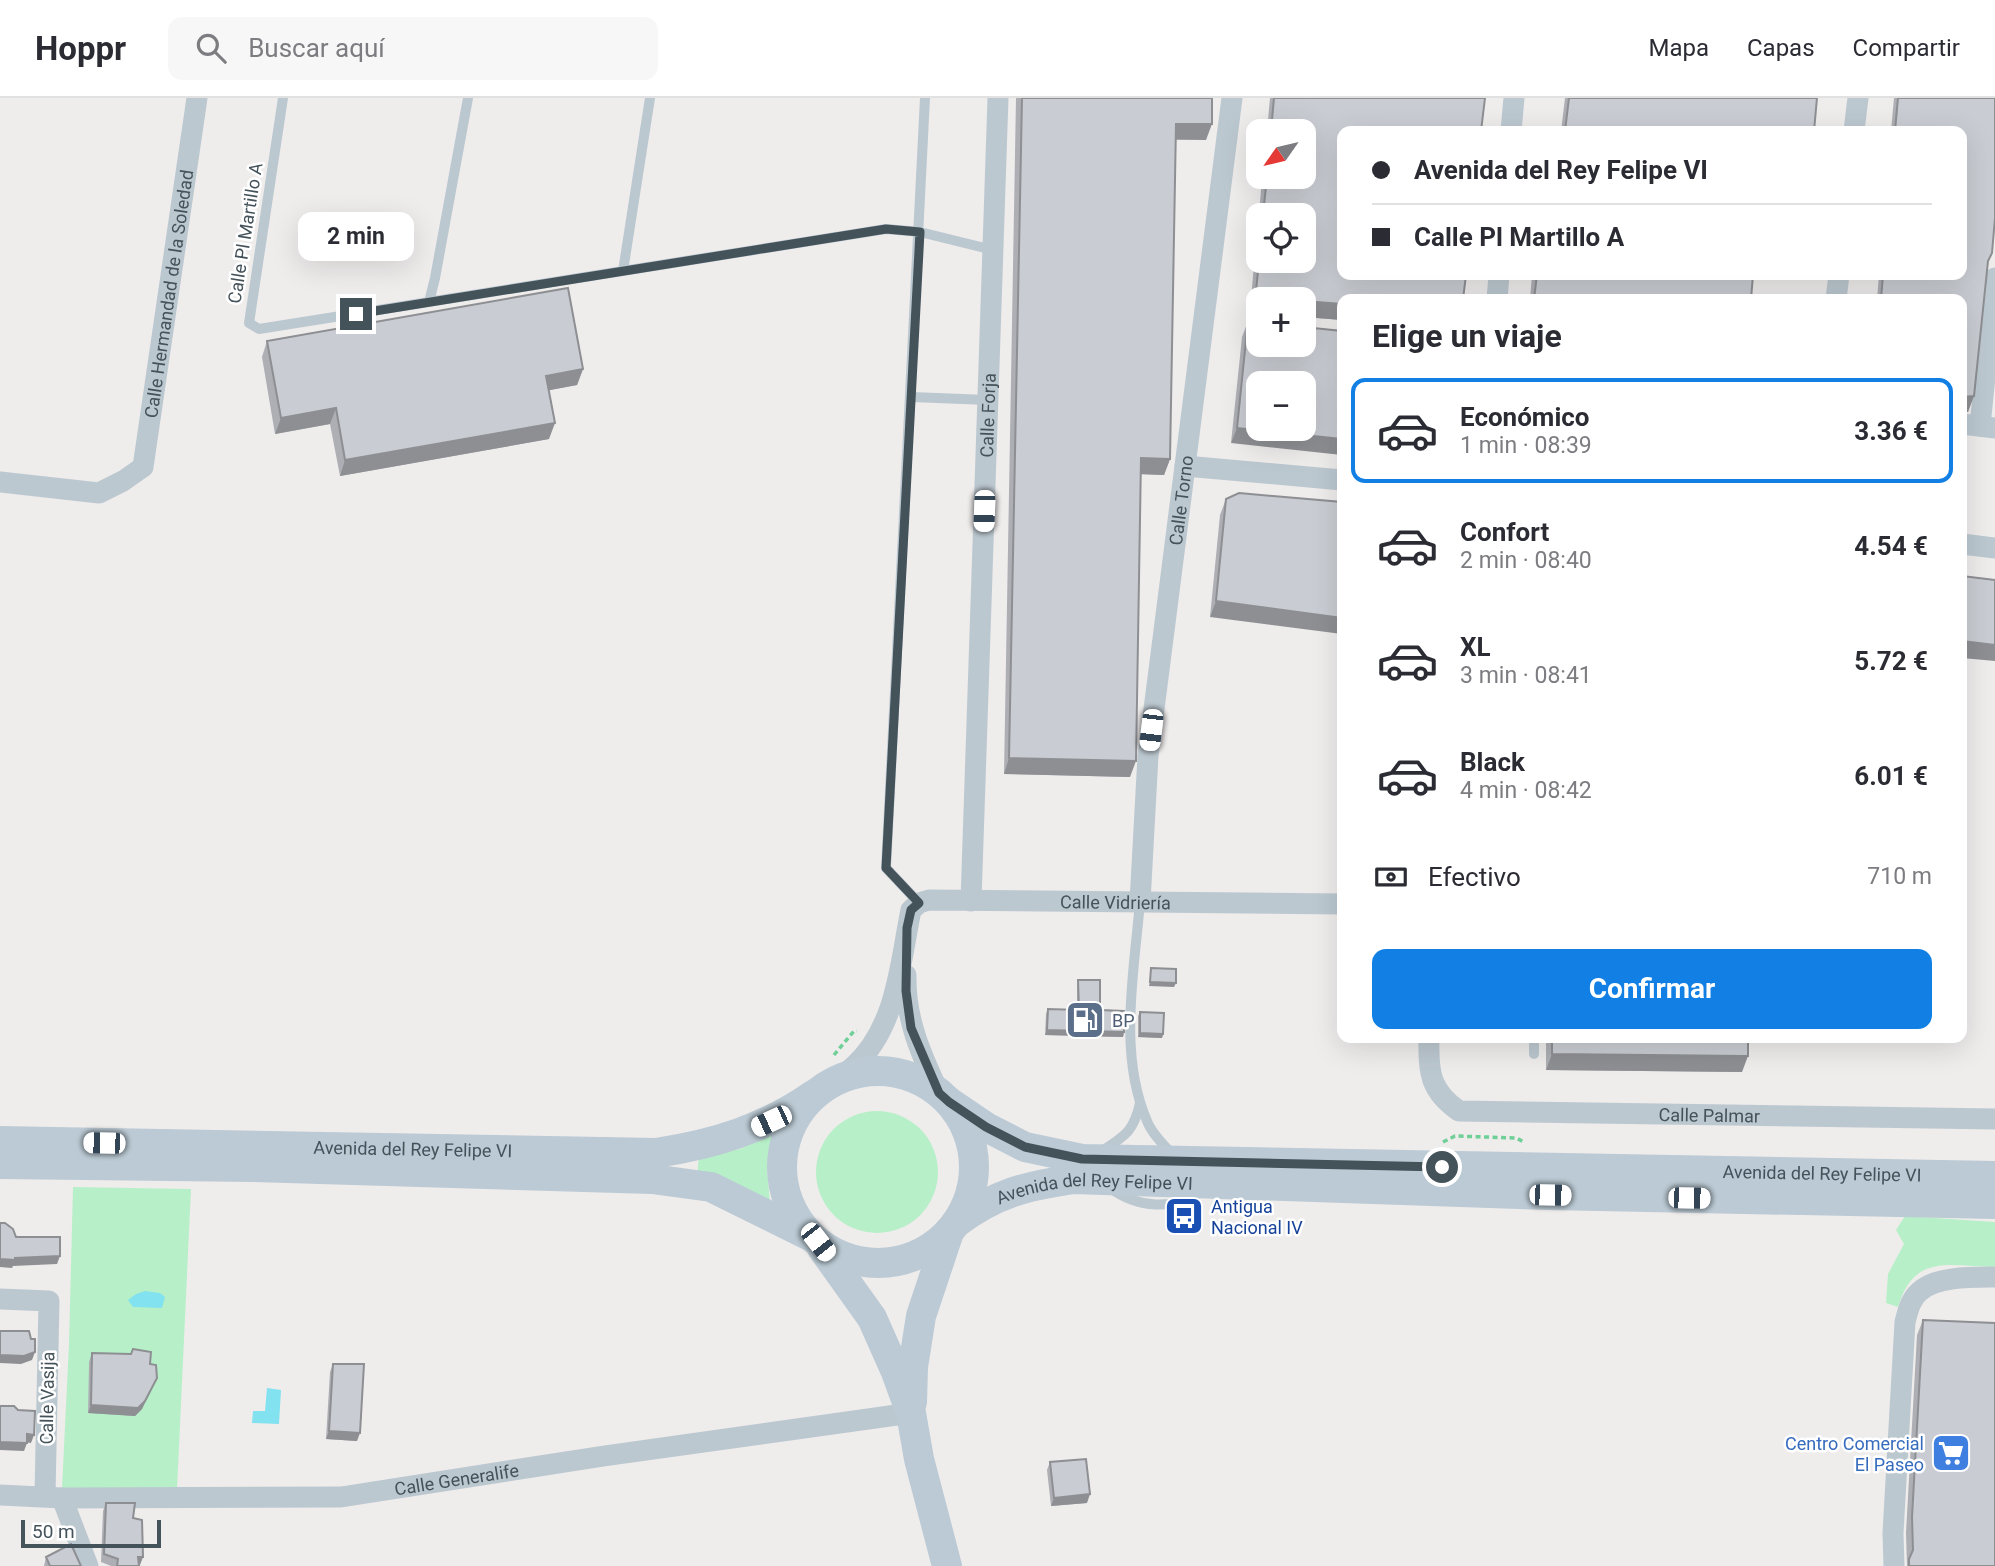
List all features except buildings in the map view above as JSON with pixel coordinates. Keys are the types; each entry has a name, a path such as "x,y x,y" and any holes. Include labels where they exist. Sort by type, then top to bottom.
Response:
{"main road":[{"path":"911,1413 872,1318 793,1212 783,1181 783,1150 794,1120 825,1079 864,1072 898,1073 920,1081 944,1098 961,1120 970,1140 974,1161 967,1204 953,1227 921,1316 913,1367 911,1413 919,1460 947,1566"},
{"name":"Avenida del Rey Felipe VI","path":"0,1141 656,1153 688,1148 757,1127 785,1114 825,1079"},
{"name":"Avenida del Rey Felipe VI","path":"944,1098 986,1127 1025,1147 1091,1169 1212,1183 1550,1195 1995,1204"},
{"name":"Avenida del Rey Felipe VI","path":"953,1227 977,1207 1029,1185 1074,1179 1091,1169 1178,1160 1995,1177"},
{"name":"Avenida del Rey Felipe VI","path":"0,1164 254,1167 652,1178 710,1187 815,1240"},
{"path":"815,1240 843,1256 871,1263 900,1261 927,1250 953,1227"}],"street":[{"name":"Calle Hermandad de la Soledad","path":"0,482 99,493 143,467 197,98"},
{"name":"Calle Forja","path":"971,901 999,98"},
{"name":"Calle Torno","path":"1140,902 1148,756 1232,98"},
{"path":"1511,126 1514,98"},
{"path":"1855,126 1858,98"},
{"path":"1979,426 1995,278"},
{"path":"1185,466 1337,480"},
{"path":"1967,545 1995,548"},
{"name":"Calle Vidriería","path":"919,903 929,900 1337,904"},
{"path":"825,1079 854,1066 886,1022 896,988 911,910 919,903"},
{"path":"907,928 906,991 911,1028 944,1098"},
{"name":"Calle Palmar","path":"1429,1043 1429,1069 1436,1088 1446,1102 1459,1111 1994,1114"},
{"path":"1894,1566 1893,1533 1905,1322 1909,1305 1920,1290 1938,1283 1965,1277 1995,1277"},
{"name":"Calle Vasija","path":"0,1299 49,1301 54,1497"},
{"name":"Calle Generalife","path":"0,1495 341,1497 591,1458 911,1413"},
{"path":"54,1497 88,1566"}],"lane":[{"name":"Calle Pl Martillo A","path":"283,98 249,323 259,329 886,229 920,232 993,250"},
{"path":"429,302 468,98"},
{"path":"623,271 650,98"},
{"path":"919,903 886,868 925,98"},
{"path":"911,397 988,400"},
{"path":"1140,902 1129,1025 1140,1100 1147,1123 1178,1160"},
{"path":"1534,1043 1534,1054"},
{"path":"1091,1169 1101,1152 1122,1138 1136,1122 1140,1100"}],"path":[{"path":"825,1079 854,1031 878,1036"}],"green space":[{"path":"877,1111 900,1116 920,1129 933,1149 938,1172 933,1195 920,1215 900,1228 877,1233 854,1228 834,1215 821,1195 816,1172 821,1149 834,1129 854,1116"},
{"path":"774,1134 767,1170 770,1202 697,1175 699,1156 740,1149"},
{"path":"73,1187 191,1189 177,1490 62,1488"},
{"path":"1905,1216 1995,1222 1995,1267 1935,1266 1913,1278 1898,1307 1886,1303 1888,1274 1904,1244 1896,1230"}],"water":[{"path":"145,1291 160,1293 165,1297 162,1308 133,1307 128,1300"},
{"path":"267,1388 281,1390 279,1424 252,1423 253,1411 265,1411"}],"place":[{"name":"BP","path":"1085,1020"},
{"name":"Antigua Nacional IV","path":"1184,1216"},
{"name":"Centro Comercial El Paseo","path":"1951,1453"}],"route":[{"path":"356,314 886,229 920,232 886,868 919,903 911,910 907,928 906,991 911,1028 939,1093 986,1127 1025,1147 1082,1159 1442,1167"}]}
